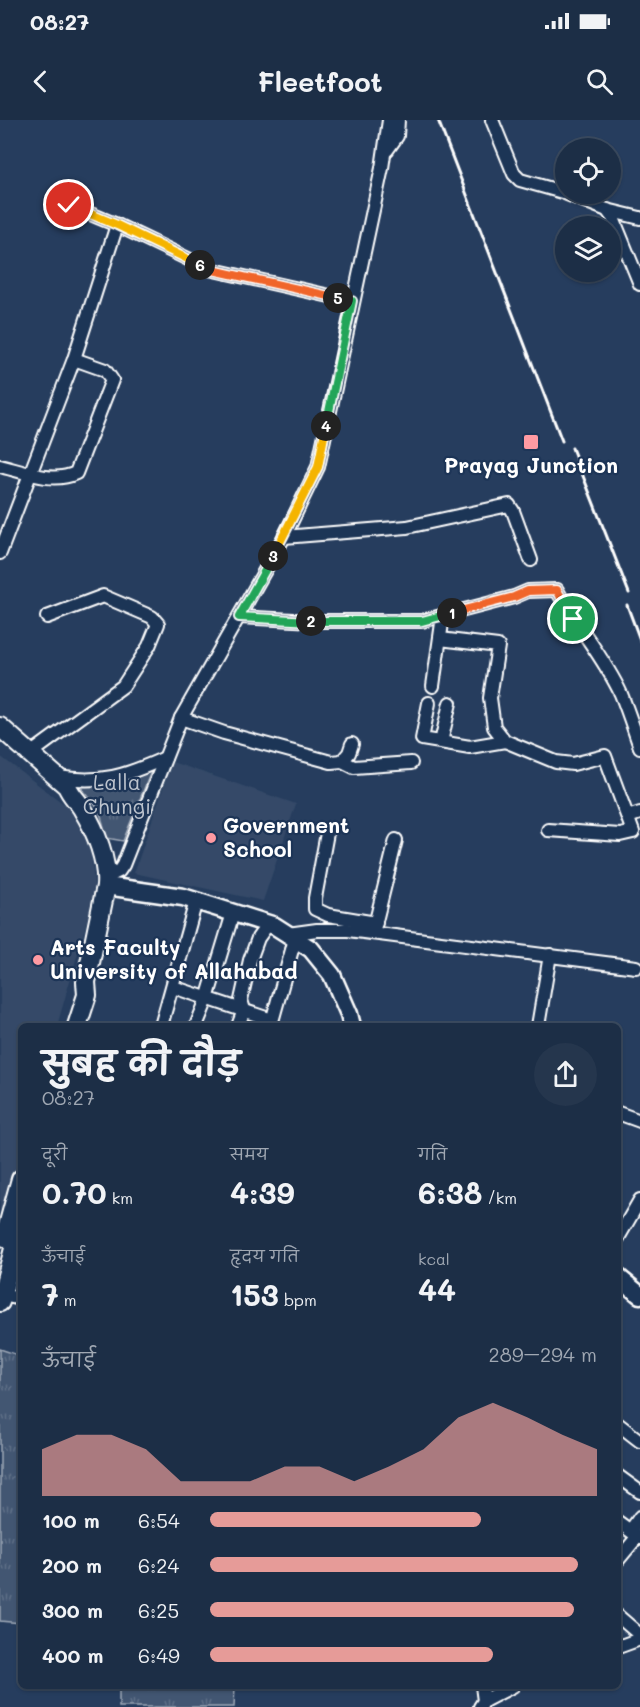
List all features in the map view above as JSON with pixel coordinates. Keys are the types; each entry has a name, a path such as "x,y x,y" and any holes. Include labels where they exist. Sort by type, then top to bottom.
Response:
{"highway":[{"path":"0,728 67,786 70,795 90,822 96,837 106,882 86,982 87,996 78,1023"},
{"path":"0,741 59,794 70,795"},
{"path":"67,1023 76,993 86,982"},
{"path":"1,1298 18,1197"},
{"path":"7,1264 18,1231"}],"main road":[{"path":"106,882 183,897 268,924 291,937 311,949 332,975 351,1023"},
{"path":"621,1279 640,1295"}],"street":[{"path":"106,882 123,866 181,718 285,537 318,467 389,120"},
{"path":"384,153 397,135 398,120"},
{"path":"492,120 514,174 519,180 555,190"},
{"path":"593,204 640,218"},
{"path":"69,205 117,225 208,269 352,301"},
{"path":"607,210 613,219 640,284"},
{"path":"0,553 74,359 117,225"},
{"path":"0,466 30,474 61,478 76,473 100,416 112,380 105,370 74,359"},
{"path":"285,537 407,527 508,505 513,511 531,560"},
{"path":"239,617 313,621 422,621 514,597 528,591 557,590 621,694 640,747"},
{"path":"30,754 123,686 149,646 158,624 152,617 103,596 47,617"},
{"path":"433,686 443,616"},
{"path":"440,639 498,646 490,698 494,727 505,741 556,762 573,764 605,756 633,832 620,836 548,830"},
{"path":"429,702 422,739 470,747 505,741"},
{"path":"441,742 450,703"},
{"path":"181,718 224,733 331,762 342,761 354,767 411,763"},
{"path":"342,761 349,753 352,744"},
{"path":"55,777 99,781 137,771 165,758"},
{"path":"628,818 640,813"},
{"path":"327,833 315,909 328,915 374,928 636,967"},
{"path":"374,928 396,840"},
{"path":"162,1023 196,902"},
{"path":"197,1023 207,999 233,913"},
{"path":"239,1023 244,1010 242,1000 250,960 258,938 268,924"},
{"path":"173,987 244,1010 271,1023 291,937 317,930 374,928"},
{"path":"539,1023 550,955"},
{"path":"621,1114 640,1121"},
{"path":"621,1233 640,1200"},
{"path":"1,1298 18,1299"},
{"path":"621,1426 640,1441"},
{"path":"621,1478 640,1492"},
{"path":"621,1556 636,1535 640,1517"},
{"path":"621,1524 636,1535"},
{"path":"621,1619 640,1637 621,1646"},
{"path":"482,1704 508,1689"}],"shaded area":[{"name":"Arts Faculty University of Allahabad","path":"0,756 68,807 90,837 95,893 58,1023 18,1023 18,1164 0,1227"},
{"path":"172,762 296,804 263,901 134,873"}],"green space":[{"name":"Lalla Chungi","path":"156,759 123,841 107,838 99,809 74,779 103,775"},
{"path":"0,1349 18,1355 18,1623 0,1621"},
{"path":"119,1689 235,1689 234,1707 119,1707"}],"railway":[{"path":"438,120 562,441"},
{"path":"572,448 629,593"},
{"path":"627,605 640,640"}],"place":[{"name":"Prayag Junction","path":"531,442"},
{"name":"Government School","path":"211,838"},
{"name":"Arts Faculty University of Allahabad","path":"38,960"}],"route":[{"path":"69,205 117,225 208,269 352,301 318,467 285,537 239,617 313,621 422,621 514,597 528,591 557,590 573,619"}]}
